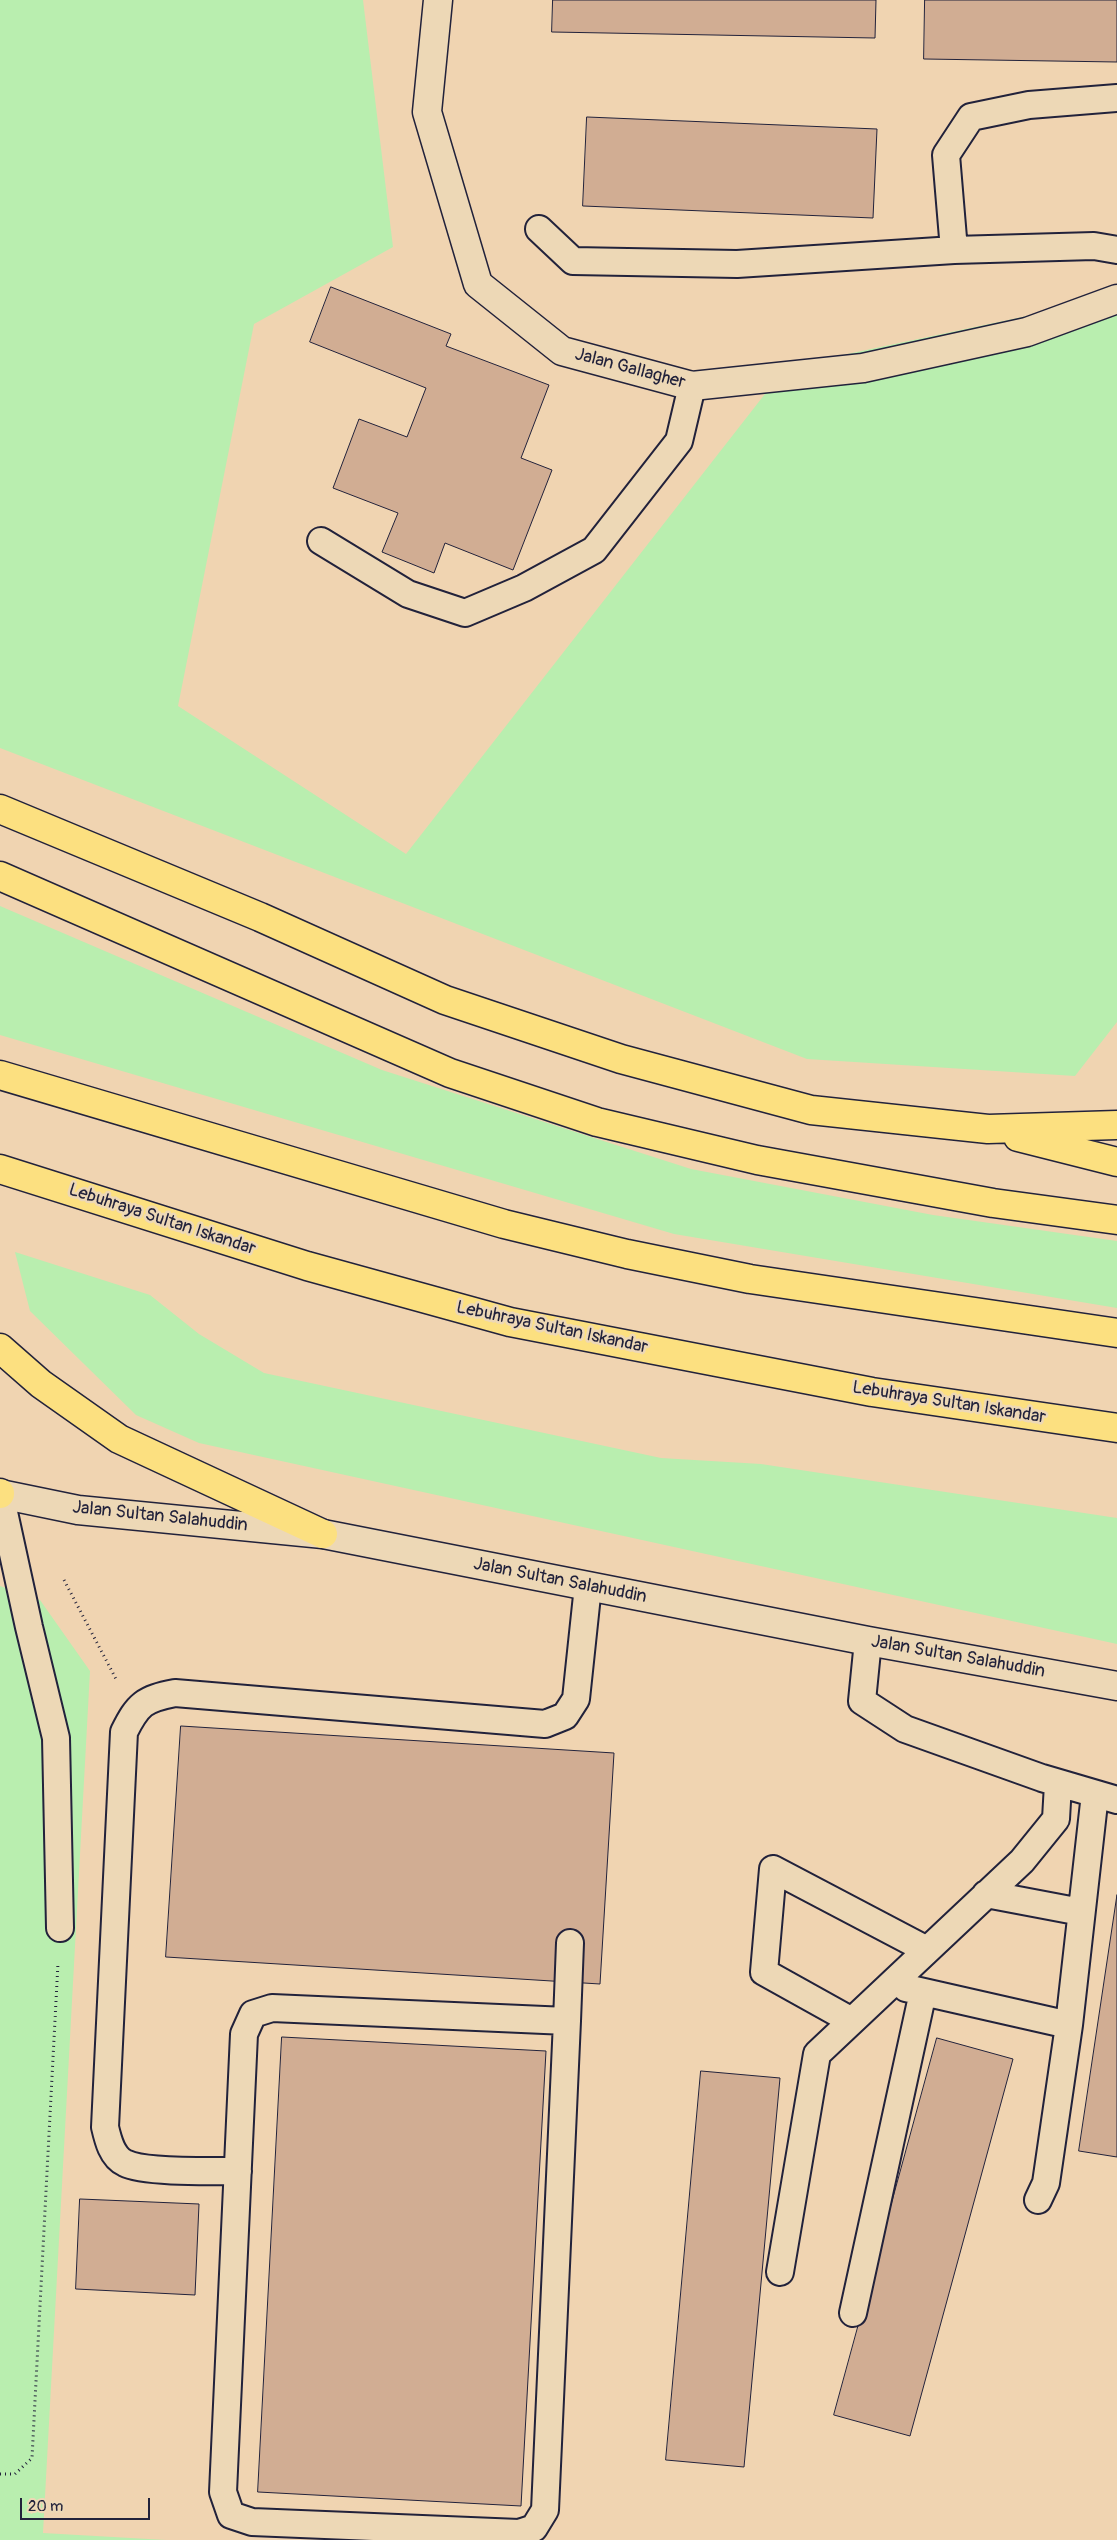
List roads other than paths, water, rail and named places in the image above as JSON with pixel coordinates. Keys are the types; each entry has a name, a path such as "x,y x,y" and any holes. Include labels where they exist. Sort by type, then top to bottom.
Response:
{"main road":[{"path":"0,809 260,916 445,1000 621,1059 811,1110 988,1129 1117,1125"},
{"path":"0,876 450,1072 597,1122 757,1160 993,1203 1117,1220"},
{"path":"0,1075 504,1224 627,1254 750,1279 1117,1333"},
{"path":"988,1129 1117,1162"},
{"name":"Lebuhraya Sultan Iskandar","path":"0,1169 307,1266 510,1322 872,1392 1117,1428"},
{"path":"0,1348 41,1384 119,1440 322,1534"}],"street":[{"name":"Jalan Gallagher","path":"438,0 428,112 478,284 562,351 692,386 863,368 1027,332 1117,299"},
{"name":"Jalan Sultan Salahuddin","path":"0,1493 78,1510 322,1534 868,1641 1117,1686"}],"lane":[{"path":"954,250 946,155 971,117 1029,105 1117,98"},
{"path":"539,229 573,261 738,264 954,250 1094,246 1117,250"},
{"path":"321,541 408,594 465,613 524,588 594,550 679,441 692,386"},
{"path":"0,1493 29,1627 56,1738 60,1928"},
{"path":"238,2172 152,2169 125,2163 108,2145 105,2128 124,1732 134,1713 151,1698 175,1693 545,1724 564,1716 576,1699 588,1586"},
{"path":"868,1641 862,1702 905,1729 1058,1784 1106,1797 1081,1912 1070,2025 1046,2183 1038,2200"},
{"path":"780,2272 817,2054 1022,1861 1056,1819 1058,1784"},
{"path":"852,2021 764,1972 773,1869 927,1950"},
{"path":"986,1894 1081,1912"},
{"path":"567,2021 272,2008 253,2014 244,2034 223,2492 231,2516 252,2522 519,2534 534,2528 545,2510 567,2021 570,1943"},
{"path":"891,1985 1070,2025"},
{"path":"854,2313 923,1992"}]}
